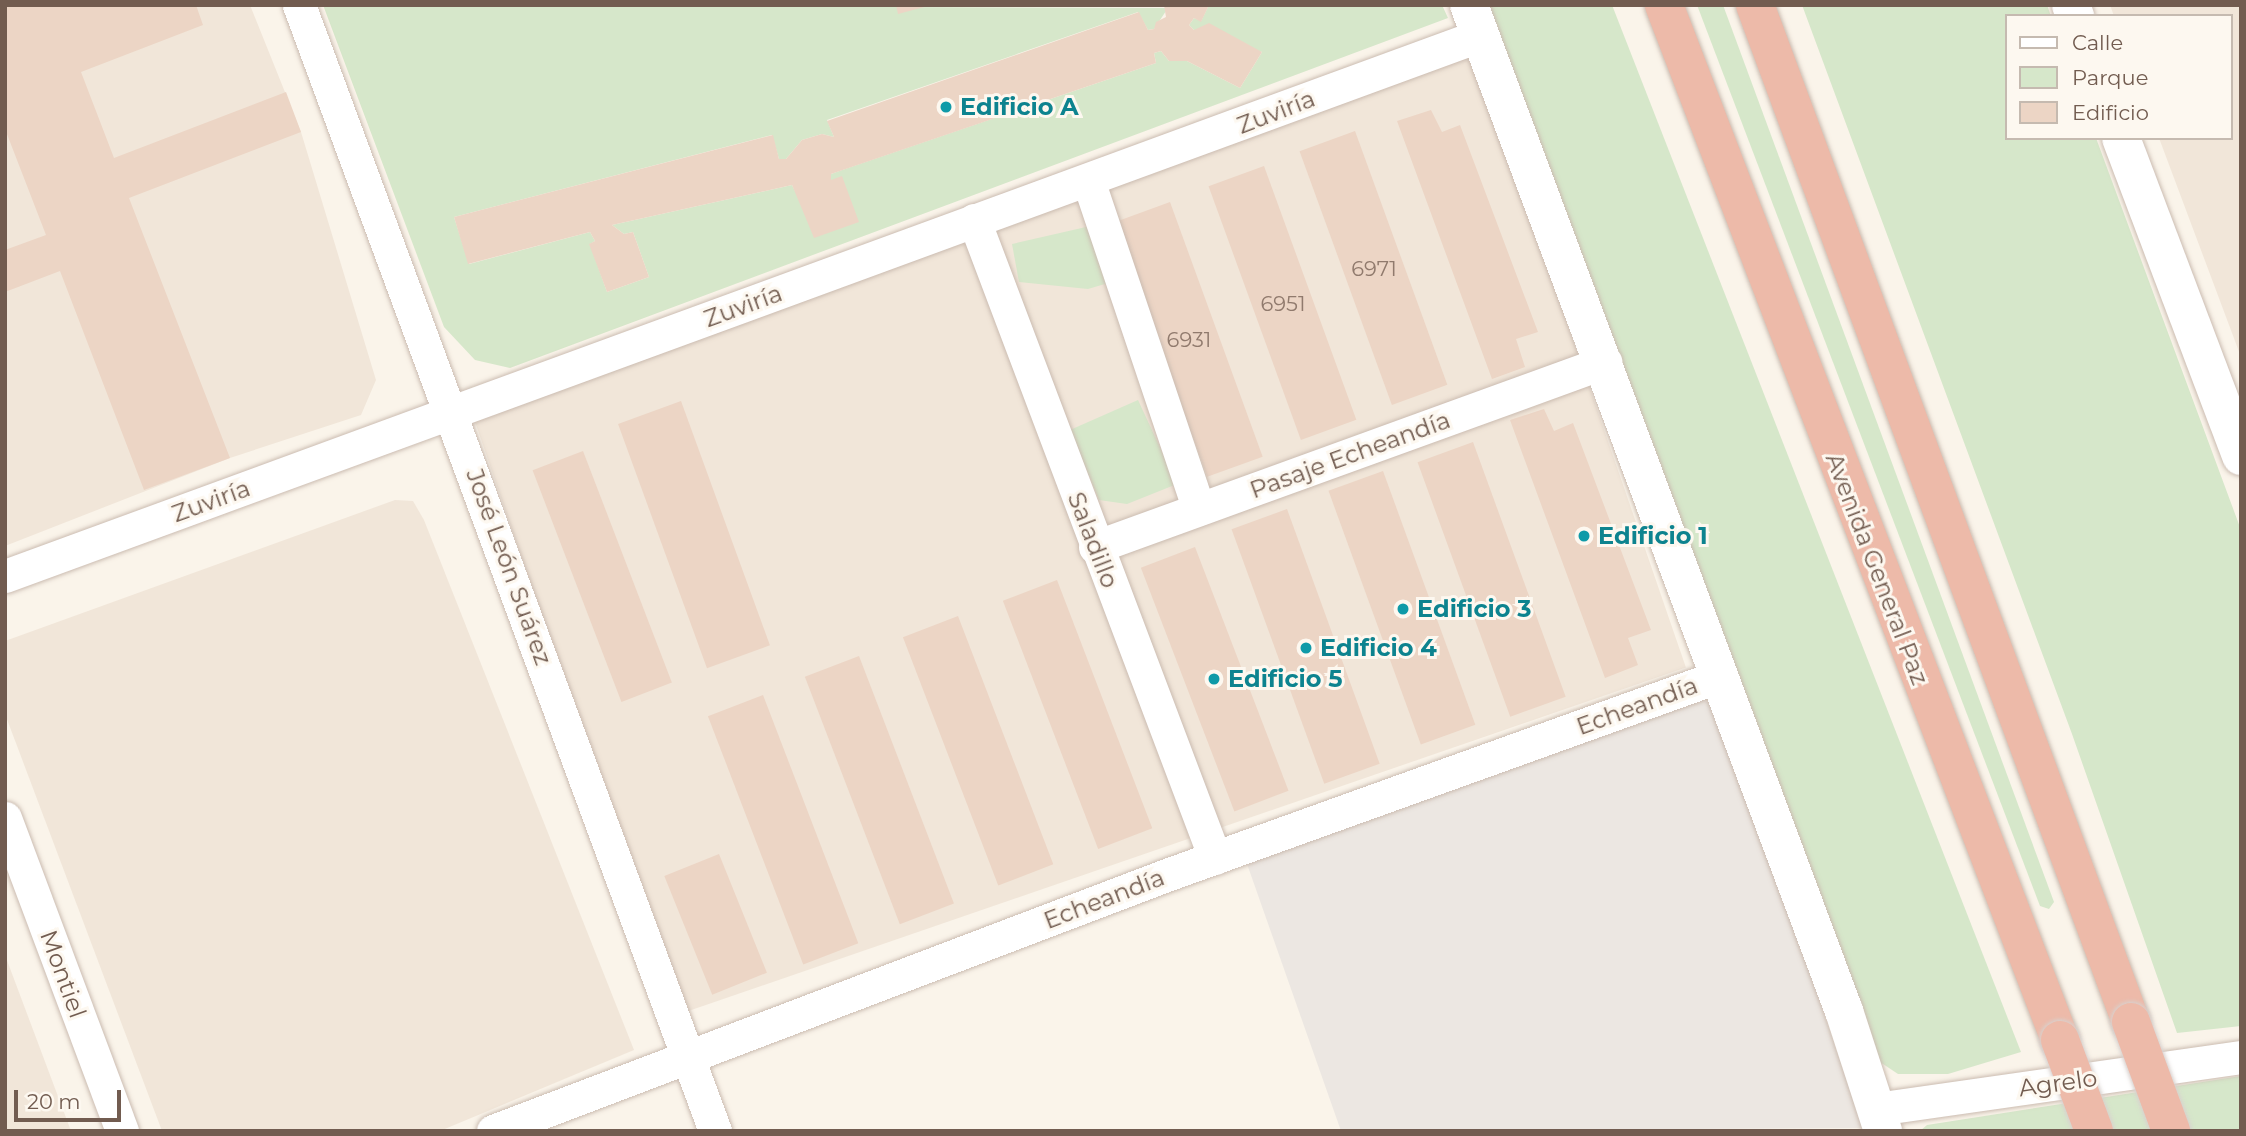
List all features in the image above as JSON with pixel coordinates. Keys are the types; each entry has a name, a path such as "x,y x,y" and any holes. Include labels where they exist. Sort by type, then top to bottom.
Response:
{"highway":[{"name":"Avenida General Paz","path":"1664,5 2094,1131"},
{"path":"1755,5 2171,1131"}],"street":[{"name":"José León Suárez","path":"299,5 452,413 715,1131"},
{"name":"Zuviría","path":"5,576 1088,180 1475,20"},
{"path":"1475,20 1605,362 1717,677 1844,1011 1880,1120"},
{"path":"2122,140 2241,456"},
{"path":"1088,180 1199,509"},
{"name":"Saladillo","path":"974,220 1095,547 1215,858"},
{"name":"Pasaje Echeandía","path":"1095,547 1605,362"},
{"name":"Echeandía","path":"493,1131 1215,858 1717,677"},
{"name":"Montiel","path":"5,818 122,1131"},
{"name":"Agrelo","path":"1880,1120 2241,1057"}],"shaded area":[{"path":"5,5 250,5 301,132 376,380 361,415 230,458 5,546"},
{"path":"2110,5 2241,5 2241,357 2160,140 2232,140 2232,14 2113,14"},
{"path":"1474,52 1686,668 679,1014 467,399"},
{"path":"395,500 413,501 424,520 634,1050 440,1131 162,1131 5,714 5,641"},
{"path":"1695,695 1720,710 1863,1128 1341,1131 1246,861"},
{"path":"5,955 71,1131 5,1131"}],"green space":[{"path":"323,5 1168,8 1154,29 1148,30 1138,12 827,120 834,137 822,134 802,140 786,159 779,159 772,135 454,217 469,264 590,232 595,241 590,244 607,292 649,277 633,232 624,234 612,225 792,185 795,191 831,180 831,174 842,170 1156,63 1154,53 1161,51 1169,61 1187,61 1240,88 1262,52 1194,30 1189,25 1194,18 1201,21 1209,5 1442,5 1448,18 510,368 475,360 444,327"},
{"path":"1482,5 1612,5 2021,1052 1948,1074 1898,1074 1877,1060"},
{"path":"1697,5 1723,5 2054,902 2049,909 2040,906"},
{"path":"1802,5 2047,5 2050,14 2004,14 2004,140 2097,140 2241,530 2241,1026 2177,1033 2072,734"},
{"path":"1108,222 1125,278 1088,289 1019,282 1012,244"},
{"path":"1138,400 1177,484 1127,504 1099,500 1070,430"},
{"path":"2241,1076 2241,1131 1920,1131 1927,1125"}],"building":[{"path":"5,5 196,5 203,25 81,72 114,158 286,92 301,132 129,198 230,458 144,490 60,271 5,292 5,250 46,235 5,129"},
{"path":"896,5 927,5 928,6 898,14"},
{"path":"1164,5 1209,5 1201,22 1194,18 1189,25 1194,30 1209,23 1262,52 1240,88 1187,61 1169,61 1161,51 1154,53 1156,63 831,174 831,180 842,176 859,222 814,238 792,185 612,225 624,234 633,232 649,277 607,292 589,244 595,241 590,232 468,264 454,217 773,135 779,159 786,159 802,140 822,134 834,137 827,121 1139,12 1148,30 1154,29 1156,22 1166,17"},
{"path":"1431,110 1442,132 1460,125 1538,332 1516,339 1525,367 1492,379 1397,121"},
{"path":"1355,131 1447,385 1392,405 1300,151"},
{"path":"1264,166 1356,420 1301,440 1209,186"},
{"path":"1170,202 1263,457 1207,477 1115,222"},
{"path":"681,401 770,645 707,668 618,424"},
{"name":"Edificio 1","path":"1544,409 1554,431 1573,423 1651,630 1628,638 1638,665 1605,678 1510,420"},
{"path":"1473,442 1566,697 1510,717 1418,462"},
{"path":"583,451 672,683 621,702 533,470"},
{"name":"Edificio 3","path":"1383,471 1475,725 1421,745 1328,491"},
{"name":"Edificio 4","path":"1287,509 1380,764 1324,784 1232,529"},
{"name":"Edificio 5","path":"1195,547 1289,791 1234,811 1141,568"},
{"path":"1057,580 1152,828 1098,849 1003,601"},
{"path":"958,616 1053,864 998,885 903,637"},
{"path":"859,656 954,903 900,924 805,677"},
{"path":"763,695 858,943 803,964 708,716"},
{"path":"719,854 767,973 712,995 664,876"}],"place":[{"name":"Edificio A","path":"946,107"},
{"name":"Edificio 1","path":"1584,536"},
{"name":"Edificio 3","path":"1403,609"},
{"name":"Edificio 4","path":"1306,648"},
{"name":"Edificio 5","path":"1214,679"}]}
